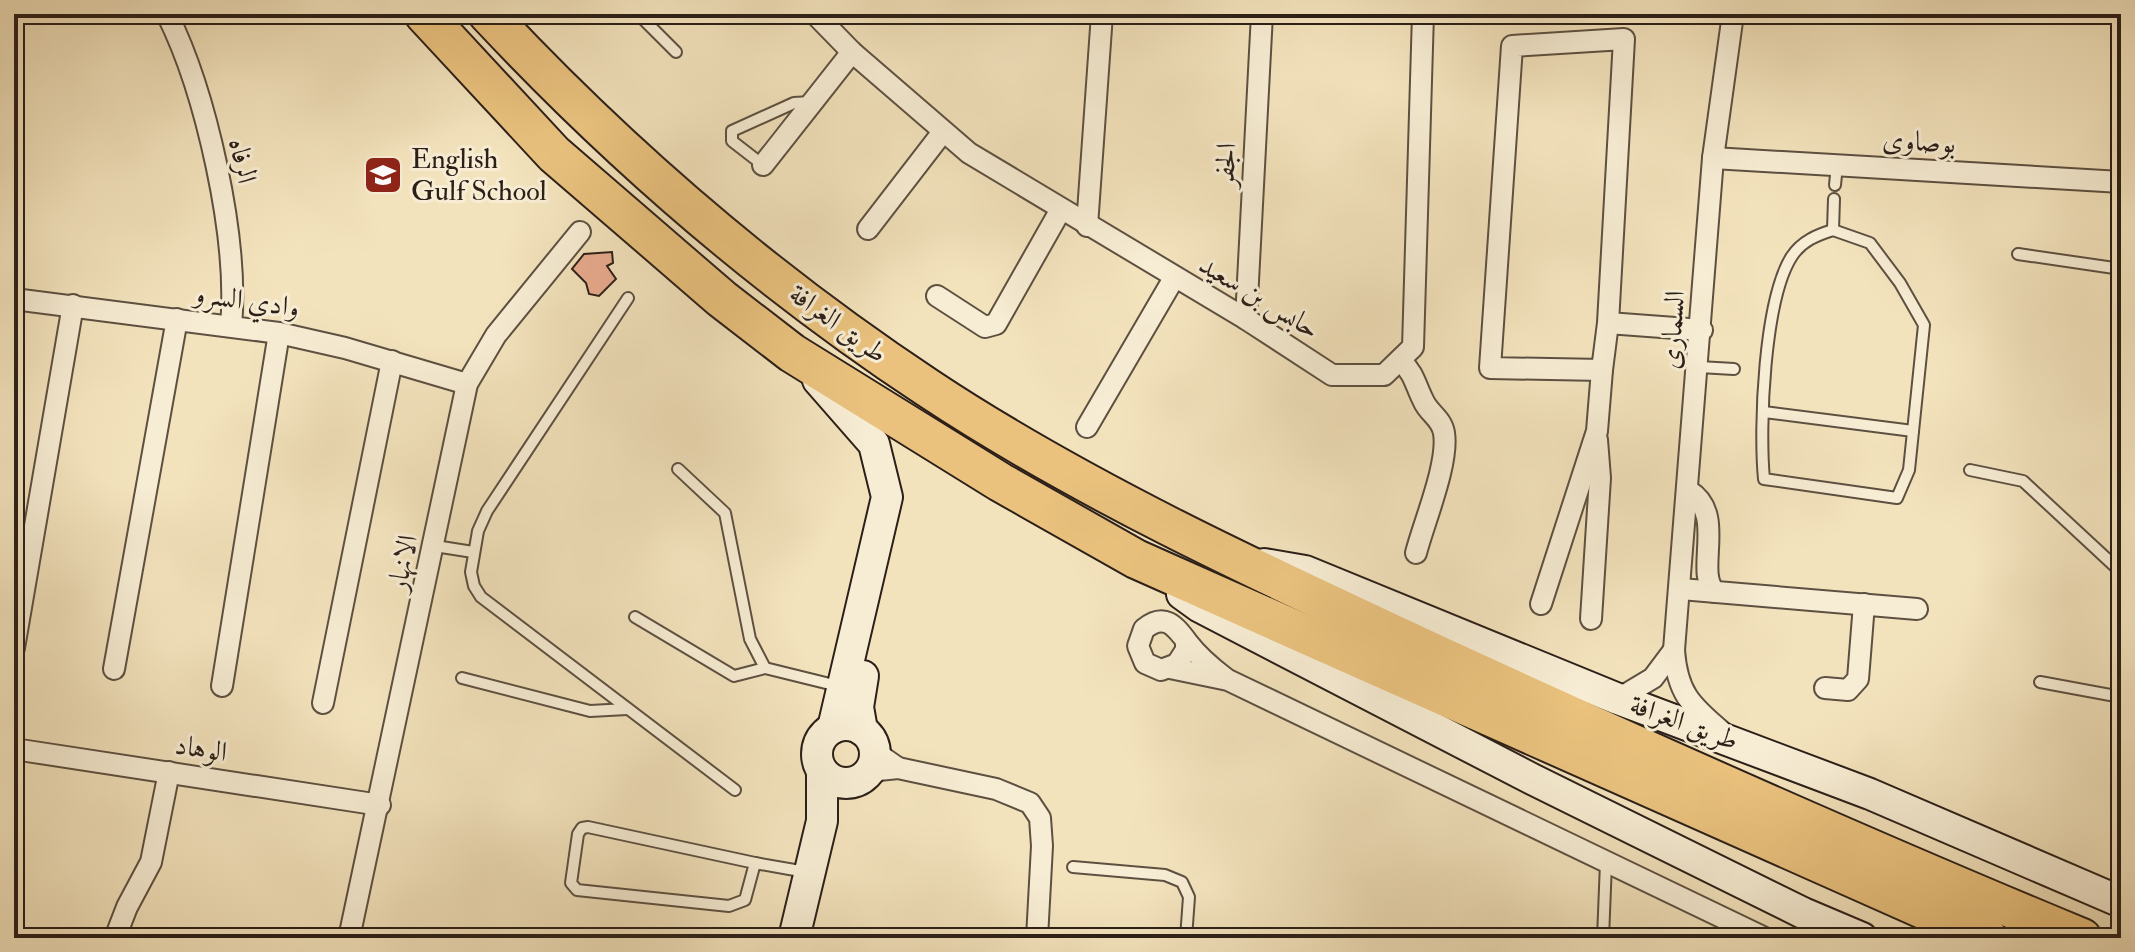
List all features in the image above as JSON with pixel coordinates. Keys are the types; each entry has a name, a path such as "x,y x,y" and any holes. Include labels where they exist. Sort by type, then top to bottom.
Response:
{"highway":[{"name":"طريق الغرافة","path":"424,14 554,154 653,241 792,353 964,461 1136,559 1988,938"},
{"name":"طريق الغرافة","path":"488,14 614,143 667,191 887,360 1008,438 1243,560 1549,706 2082,938"}],"main road":[{"path":"792,353 874,444 887,497 844,688 858,758"},
{"path":"794,938 822,821 858,758 859,697 893,541 888,531 879,536"},
{"name":"طريق الغرافة","path":"1136,559 1200,607 1532,779 1803,913 1862,938"},
{"name":"طريق الغرافة","path":"1243,560 1305,571 1618,699 1870,794 2121,902"}],"street":[{"name":"الرفاه","path":"167,14 194,89 218,181 232,279 231,326"},
{"name":"حابس بن سعيد","path":"815,14 852,52 942,133 1060,211 1246,319 1332,375 1384,375 1400,360"},
{"path":"1087,226 1102,14"},
{"name":"الجفر","path":"1246,319 1262,14"},
{"path":"1416,553 1442,459 1444,432 1436,416 1424,404 1415,374 1400,360 1413,347 1423,14"},
{"name":"السمارى","path":"1733,14 1713,158 1702,330 1674,650 1676,674 1689,704 1733,741"},
{"path":"1591,619 1600,478 1597,431 1608,323 1624,39 1512,46 1490,368 1602,370"},
{"path":"763,165 852,52"},
{"path":"868,229 942,133"},
{"name":"بوصاوى","path":"1713,158 1836,175 2121,182"},
{"path":"937,296 985,327 996,324 1060,211"},
{"name":"الانهار","path":"349,938 380,805 467,384 496,335 580,232"},
{"path":"1087,427 1174,278"},
{"name":"وادي السرو","path":"14,299 279,333 392,361 467,384"},
{"path":"14,648 73,305"},
{"path":"114,669 177,319"},
{"path":"1608,323 1702,330"},
{"path":"222,686 279,333"},
{"path":"323,703 392,361"},
{"path":"1541,604 1597,431"},
{"path":"1689,491 1699,500 1709,526 1708,579 1715,592"},
{"path":"1681,589 1917,609"},
{"path":"1825,688 1848,690 1858,679 1864,604"},
{"path":"1228,680 1186,641 1177,626 1159,621 1151,624 1139,637 1138,646 1145,663 1152,668 1170,668 1228,680 1765,938"},
{"path":"1170,668 1183,658 1186,641"},
{"path":"1618,699 1653,678 1674,650"},
{"name":"الوهاد","path":"14,749 380,805"},
{"path":"858,758 996,789 1030,803 1040,818 1042,846 1037,938"},
{"path":"115,938 127,907 151,862 169,772"}],"lane":[{"path":"638,14 676,52"},
{"path":"763,165 732,141 732,131 794,103 813,102"},
{"path":"1833,230 1834,199"},
{"path":"1833,230 1870,243 1900,283 1924,325 1909,470 1897,498 1767,482 1762,458 1766,370 1776,297 1791,257 1802,244 1833,230"},
{"path":"2018,254 2121,269"},
{"path":"628,298 487,511 473,552 474,586 481,597 735,790"},
{"path":"1699,367 1734,369"},
{"path":"1754,370 1766,370"},
{"path":"1764,412 1913,431"},
{"path":"678,469 725,513 750,639 765,668"},
{"path":"1970,470 2023,481 2121,572"},
{"path":"435,546 473,552"},
{"path":"635,617 734,676 765,668 844,688"},
{"path":"462,678 590,711 627,709"},
{"path":"2040,682 2121,697"},
{"path":"755,863 745,900 735,907 581,891 571,883 578,834 585,827 808,873"},
{"path":"1603,938 1606,863"},
{"path":"1073,867 1165,875 1182,882 1189,897 1186,938"}],"building":[{"path":"612,252 613,263 607,266 616,279 599,296 589,294 586,283 572,269 584,254"}],"place":[{"name":"English Gulf School","path":"383,175"}]}
